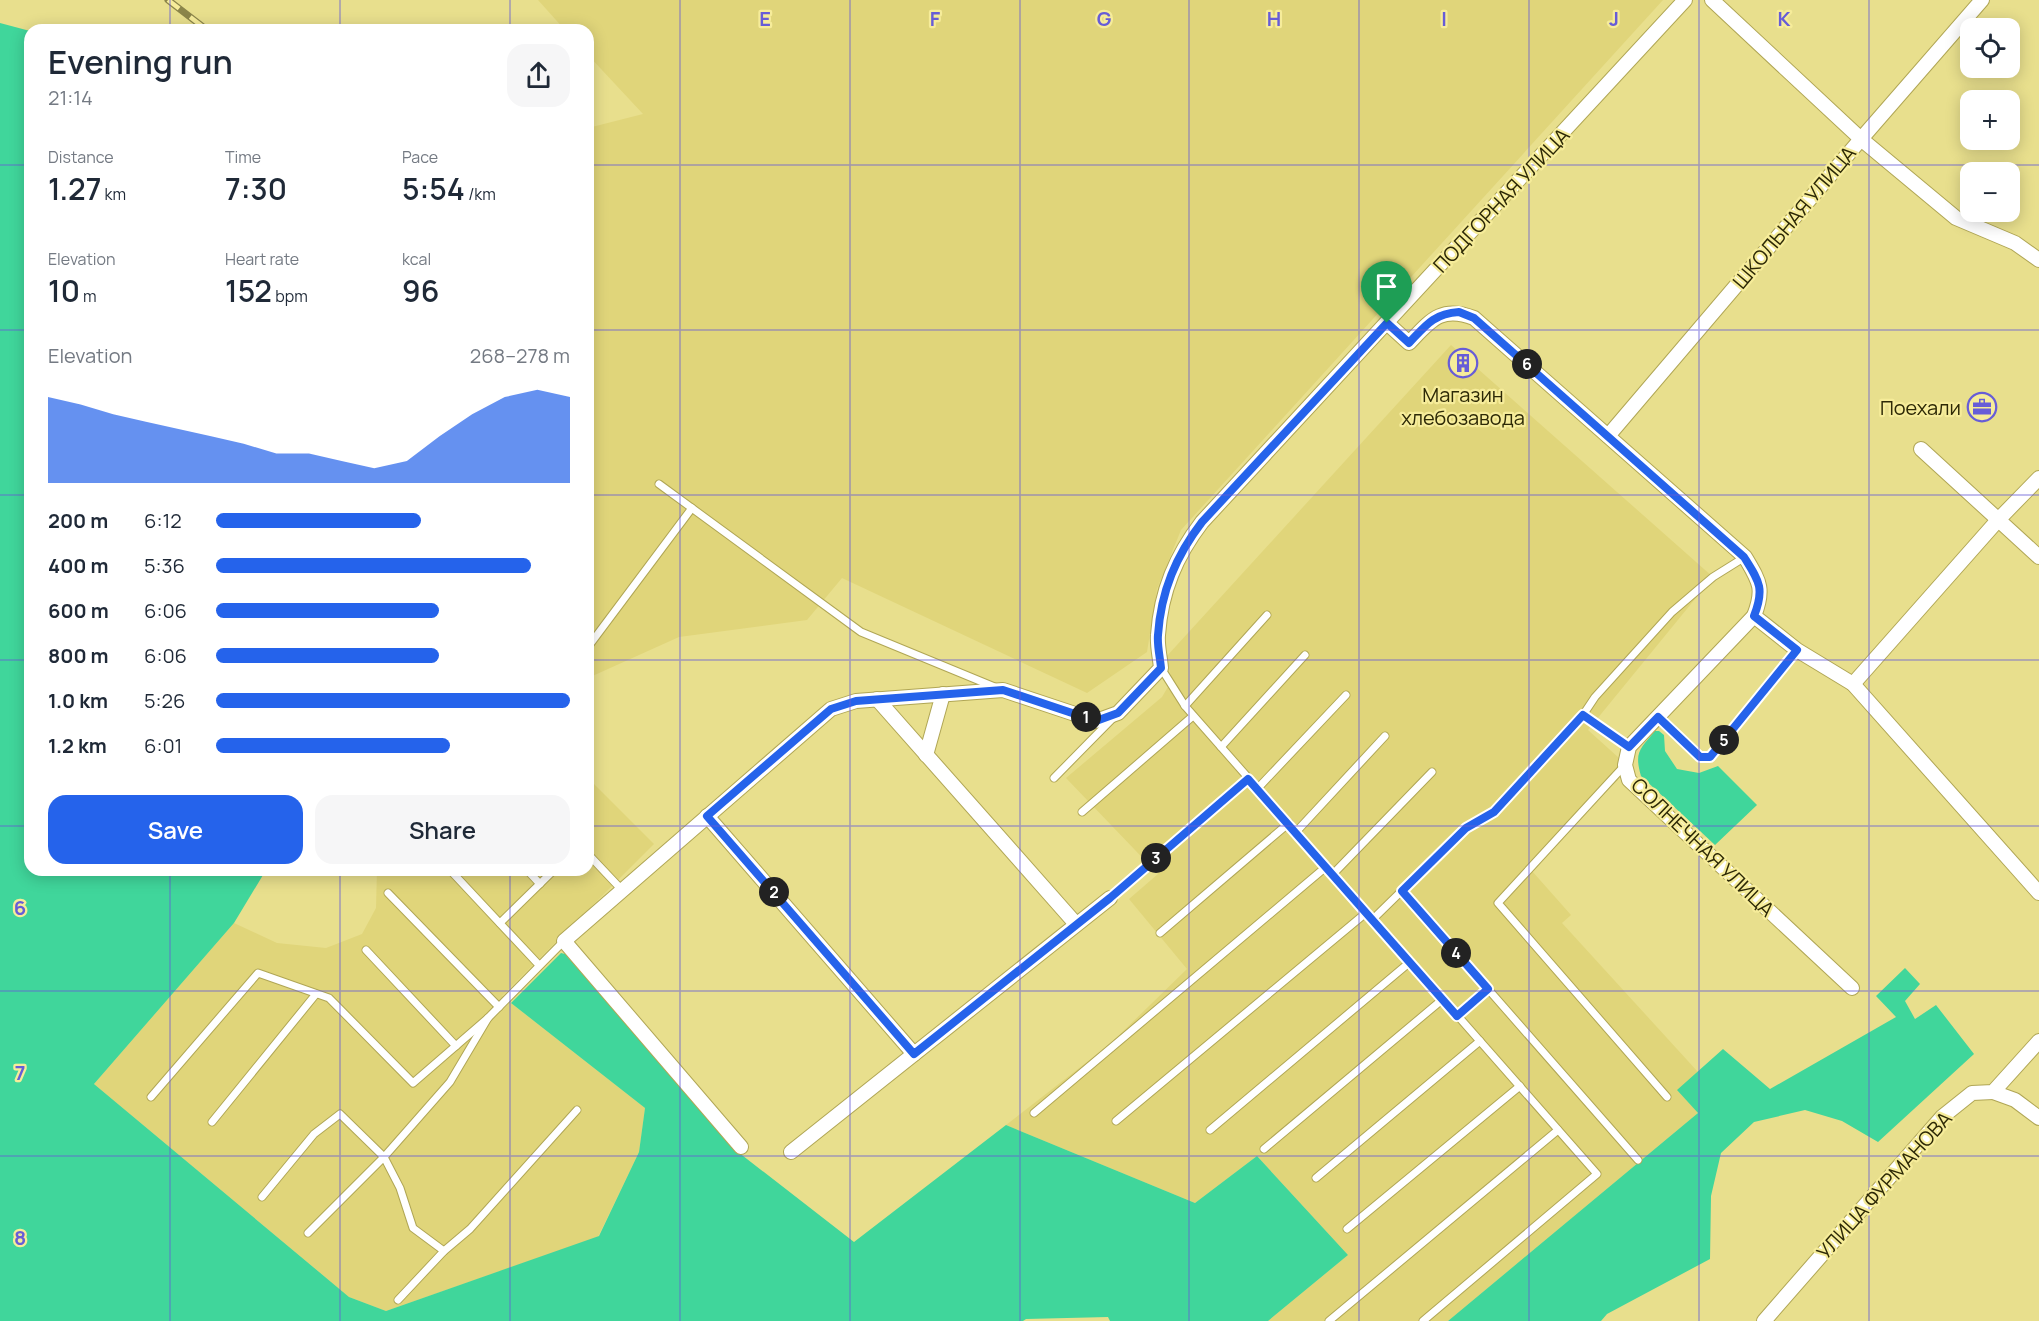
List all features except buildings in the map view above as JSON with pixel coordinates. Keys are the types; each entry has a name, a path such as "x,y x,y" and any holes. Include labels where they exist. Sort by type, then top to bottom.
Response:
{"street":[{"name":"ПОДГОРНАЯ УЛИЦА","path":"1161,668 1158,637 1165,594 1175,562 1202,522 1685,0"},
{"path":"1712,0 1861,139 1956,218 2015,243 2039,260"},
{"name":"ШКОЛЬНАЯ УЛИЦА","path":"1608,436 1861,139 1983,0"},
{"path":"1387,323 1409,343 1431,320 1445,313 1459,312 1474,318 1744,557 1760,581 1761,598 1754,616 1797,650 1853,684 2039,893"},
{"path":"1921,449 2039,557"},
{"path":"1853,684 1998,520 2039,478"},
{"name":"СОЛНЕЧНАЯ УЛИЦА","path":"1754,616 1629,747 1626,765 1629,780 1852,988"},
{"path":"741,1148 564,940 831,709 856,701 1003,690 1096,721 1118,713 1161,668"},
{"path":"926,755 943,694"},
{"path":"877,699 1076,924"},
{"path":"707,816 914,1054"},
{"path":"791,1152 1110,898"},
{"path":"2039,1041 1993,1092 2015,1100 2039,1118"},
{"name":"УЛИЦА ФУРМАНОВА","path":"1764,1321 1942,1117 1972,1093 1993,1092"}],"lane":[{"path":"659,484 861,633 1003,690"},
{"path":"594,639 692,508"},
{"path":"1373,919 1466,828 1494,812 1583,715 1595,697 1672,612 1713,577 1744,557"},
{"path":"1185,706 1266,615"},
{"path":"1658,717 1700,757 1710,757 1797,650"},
{"path":"1221,747 1305,655"},
{"path":"1161,668 1193,716 1597,1174 1423,1321"},
{"path":"1258,788 1346,695"},
{"path":"1054,778 1118,713"},
{"path":"1583,715 1629,747"},
{"path":"1082,812 1193,716"},
{"path":"1296,832 1385,736"},
{"path":"1626,765 1498,903 1667,1097"},
{"path":"1333,874 1432,772"},
{"path":"1110,898 1248,779"},
{"path":"1160,933 1289,823"},
{"path":"594,860 622,890"},
{"path":"1034,1113 1327,866"},
{"path":"456,876 540,964"},
{"path":"533,876 540,884"},
{"path":"500,923 548,876"},
{"path":"1402,891 1638,1160"},
{"path":"388,893 499,1007"},
{"path":"1116,1121 1367,912"},
{"path":"151,1097 258,973 329,998 413,1083 488,1018 564,940"},
{"path":"366,950 456,1046"},
{"path":"1210,1130 1410,962"},
{"path":"1457,1016 1488,989"},
{"path":"212,1122 316,994"},
{"path":"1264,1149 1443,999"},
{"path":"308,1233 384,1157 450,1082 488,1018"},
{"path":"1316,1178 1480,1041"},
{"path":"1347,1229 1520,1086"},
{"path":"398,1300 444,1251 471,1229 576,1110"},
{"path":"262,1197 314,1134 340,1114 384,1157 400,1188 413,1228 444,1251"},
{"path":"1329,1321 1558,1130"}],"shaded area":[{"path":"538,0 1663,0 1181,530 1157,589 1147,652 1087,693 842,578 807,620 679,637 594,675 594,126 643,114 594,61 594,24 560,24"},
{"path":"1451,345 1713,577 1588,730 1619,758 1618,780 1587,810 1532,871 1571,915 1562,923 1698,1072 1678,1090 1698,1113 1448,1321 1268,1321 1348,1255 1257,1156 1195,1203 1006,1125 1110,1044 1187,969 1129,899 1158,874 1066,778 1162,697 1172,680 1166,657"},
{"path":"594,784 654,844 502,996 645,1108 639,1152 598,1237 386,1311 349,1297 94,1084 234,923 277,943 326,948 362,934 376,908 377,876 594,876"}],"green space":[{"path":"0,23 24,29 24,876 262,876 234,923 94,1084 349,1297 386,1311 599,1236 639,1152 645,1108 511,1003 561,953 565,954 738,1152 854,1242 1006,1125 1195,1203 1257,1156 1348,1255 1268,1321 1110,1321 1108,1317 1026,1319 1023,1321 0,1321"},
{"path":"1655,731 1664,735 1665,751 1677,769 1699,773 1718,766 1757,805 1715,845 1641,776 1638,756"},
{"path":"1905,968 1920,984 1905,1001 1915,1019 1936,1005 1974,1054 1878,1142 1842,1121 1805,1110 1754,1122 1721,1153 1711,1196 1710,1259 1607,1314 1601,1321 1448,1321 1698,1113 1677,1090 1723,1049 1770,1089 1896,1017 1876,996"}],"railway":[{"path":"168,0 199,24"}],"place":[{"name":"Магазин хлебозавода","path":"1463,363"},
{"name":"Поехали","path":"1982,407"}],"route":[{"path":"1459,312 1474,318 1744,557 1760,581 1761,598 1754,616 1797,650 1710,757 1700,757 1658,717 1629,747 1583,715 1494,812 1466,828 1402,891 1488,989 1457,1016 1248,779 1110,898 914,1054 707,816 831,709 856,701 1003,690 1096,721 1118,713 1161,668 1158,637 1165,594 1175,562 1186,543 1202,522 1387,323 1409,343 1431,320 1445,313 1459,312"}]}
